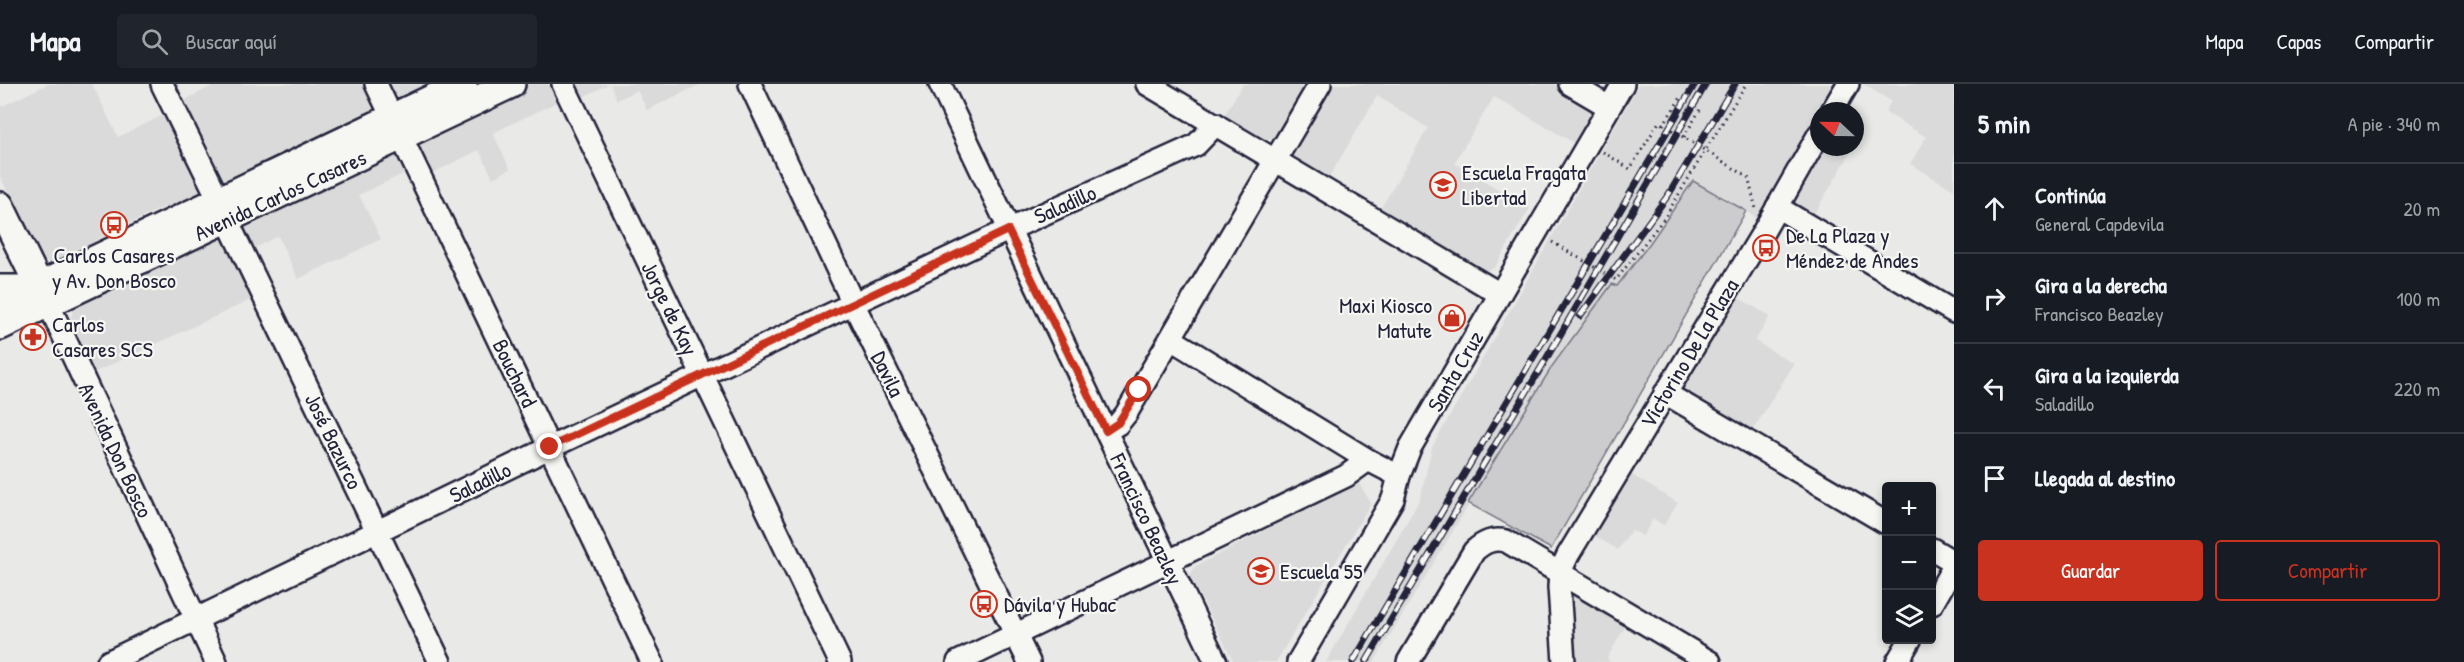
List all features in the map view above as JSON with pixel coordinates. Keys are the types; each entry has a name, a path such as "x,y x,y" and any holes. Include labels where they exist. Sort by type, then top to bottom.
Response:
{"main road":[{"name":"Avenida Carlos Casares","path":"396,128 463,84"},
{"name":"Avenida Carlos Casares","path":"43,295 396,128 511,84"},
{"name":"Avenida Don Bosco","path":"0,206 43,295"},
{"path":"0,305 43,295"},
{"path":"0,326 43,295"}],"street":[{"name":"José Bazurco","path":"162,84 440,662"},
{"name":"Bouchard","path":"376,84 652,662"},
{"name":"Jorge de Kay","path":"563,84 840,662"},
{"name":"Davila","path":"750,84 854,305 1029,662"},
{"name":"Francisco Beazley","path":"940,84 1216,662"},
{"path":"1147,84 1500,294"},
{"path":"1106,431 1126,414 1320,84"},
{"path":"1570,84 1609,107"},
{"name":"Santa Cruz","path":"1298,662 1393,499 1410,448 1623,84"},
{"path":"1837,102 1848,84"},
{"name":"Saladillo","path":"108,662 550,447 854,305 1008,230 1196,145 1216,124"},
{"name":"Victorino De La Plaza","path":"1560,572 1810,150"},
{"path":"1777,207 1954,312"},
{"path":"0,286 43,295"},
{"name":"Avenida Don Bosco","path":"43,295 216,662"},
{"path":"1171,339 1368,460 1399,476"},
{"path":"1665,393 1882,520"},
{"path":"958,662 1346,477 1368,460"},
{"path":"1408,662 1474,551 1483,543 1497,539 1506,541 1560,572 1710,662"},
{"path":"1936,552 1954,564 1936,597"},
{"path":"1560,572 1564,662"},
{"path":"1897,662 1907,644"}],"path":[{"path":"1537,233 1616,280 1665,217 1746,84"},
{"path":"1663,125 1682,96"},
{"path":"1684,137 1701,108"},
{"path":"1588,144 1630,169 1659,122 1748,177 1762,234"}],"shaded area":[{"path":"48,84 92,84 118,137 166,114 202,186 200,195 174,207 164,207 99,238 77,258 61,266 51,264 41,258 0,176 0,107"},
{"path":"216,84 369,84 377,101 376,109 371,115 221,185 179,103"},
{"path":"389,84 438,84 408,99 394,94"},
{"path":"530,84 547,84 552,87 559,101 493,133 510,169 493,178 479,150 429,175 415,148 417,141 423,135"},
{"path":"572,84 609,84 579,99"},
{"path":"610,84 701,84 647,110 637,90 617,100"},
{"path":"1243,84 1309,84 1279,132 1275,137 1265,140 1223,117"},
{"path":"1329,84 1554,84 1587,104 1593,112 1576,144 1494,97 1454,163 1530,208 1495,267 1485,271 1381,208 1428,128 1377,96 1327,181 1298,163 1291,151"},
{"path":"1639,84 1840,84 1829,102 1810,102 1810,135 1759,219 1692,182 1650,243 1617,286 1612,284 1553,365 1374,662 1326,662 1420,499 1432,447"},
{"path":"1863,84 1954,84 1954,190 1910,164 1926,137 1885,112 1891,101"},
{"path":"397,152 402,156 409,171 359,195 381,239 298,279 278,236 253,249 243,230 245,225"},
{"path":"1813,156 1849,156 1811,219 1793,209 1788,195"},
{"path":"1693,181 1746,211 1551,549 1468,503 1553,365 1612,284 1617,286 1650,243"},
{"path":"214,236 231,244 255,298 95,372 71,319 73,308 80,300"},
{"path":"1732,294 1770,316 1755,341 1794,364 1751,433 1688,396 1682,390 1682,383"},
{"path":"1627,472 1678,503 1664,525 1653,519 1643,536 1631,530 1618,550 1590,533"},
{"name":"Escuela 55","path":"1358,482 1371,503 1276,662 1234,662 1190,576 1194,567"},
{"path":"1567,589 1628,622 1607,658 1610,662 1571,662"}],"railway":[{"path":"1353,662 1695,84"},
{"path":"1366,662 1706,84"},
{"path":"1580,316 1669,194 1735,84"}],"place":[{"name":"Escuela Fragata Libertad","path":"1443,185"},
{"name":"Carlos Casares y Av. Don Bosco","path":"114,225"},
{"name":"De La Plaza y Méndez de Andes","path":"1766,248"},
{"name":"Maxi Kiosco Matute","path":"1452,318"},
{"name":"Carlos Casares SCS","path":"33,337"},
{"name":"Escuela 55","path":"1261,571"},
{"name":"Dávila y Hubac","path":"984,604"}],"route":[{"path":"550,447 854,305 1008,230 1106,431 1126,414 1139,390"}]}
